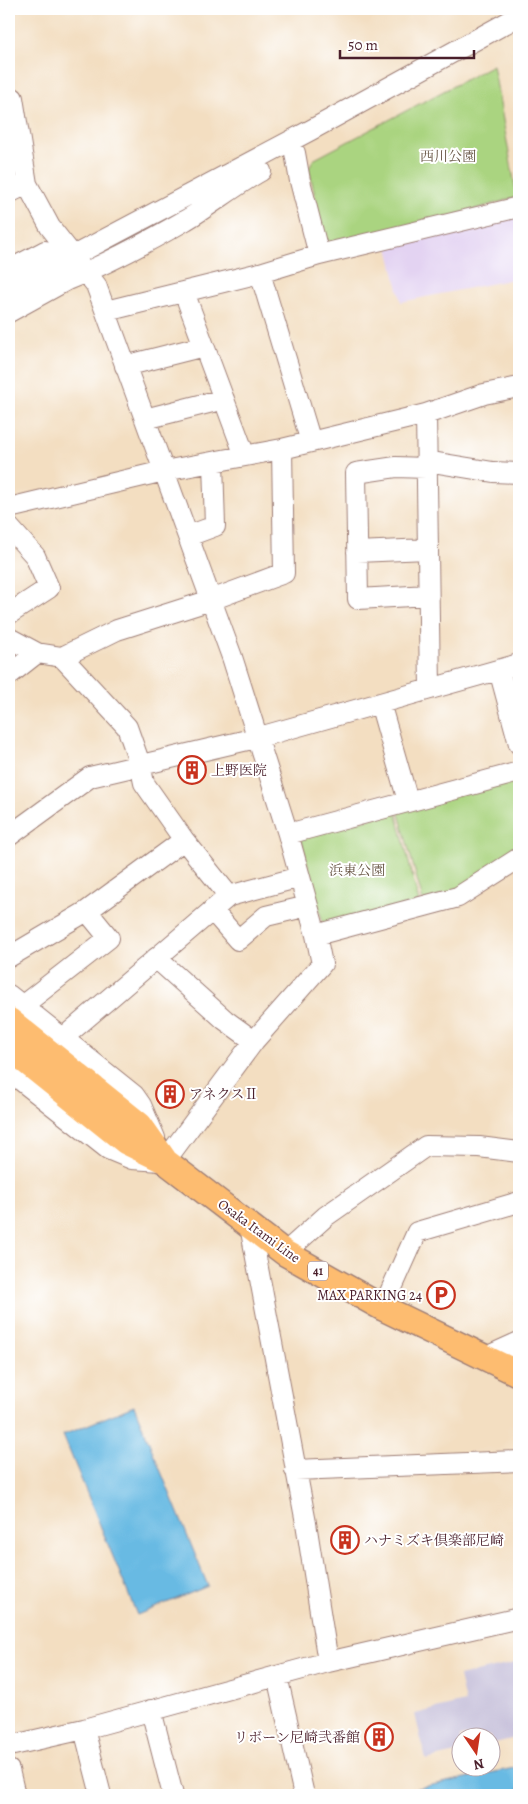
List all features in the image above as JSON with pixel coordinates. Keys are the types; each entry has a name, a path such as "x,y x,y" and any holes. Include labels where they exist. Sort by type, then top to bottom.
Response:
{"main road":[{"name":"Osaka Itami Line","path":"14,1032 126,1142 165,1161 285,1252 383,1308 519,1374"}],"street":[{"path":"9,290 312,130 519,16"},
{"path":"9,99 13,98 27,184 50,227 96,286 232,657 256,738 288,834 316,935 322,964 254,1041 165,1161"},
{"path":"9,312 67,280 110,261 185,221 246,179 295,153 312,130"},
{"path":"295,153 300,181 319,254"},
{"path":"9,194 27,184"},
{"path":"106,311 260,273 319,254 519,207"},
{"path":"9,270 45,251 72,256"},
{"path":"67,280 72,256"},
{"path":"260,273 310,442"},
{"path":"184,292 246,456"},
{"path":"125,366 204,346"},
{"path":"9,508 164,471 282,449 426,414 484,394 519,388"},
{"path":"145,419 224,399"},
{"path":"426,414 430,689"},
{"path":"9,638 37,653 62,657 117,630 284,574 282,449"},
{"path":"188,536 215,526 213,462"},
{"path":"428,594 358,598 356,473 426,465 519,473"},
{"path":"9,527 35,556 49,588 9,614"},
{"path":"357,552 427,549"},
{"path":"9,675 37,653"},
{"path":"62,657 127,727 140,764 144,783 184,840 229,896"},
{"path":"9,836 90,777 256,738 519,664"},
{"path":"499,670 519,744"},
{"path":"380,703 408,801"},
{"path":"288,834 519,772"},
{"path":"9,957 87,911 184,840"},
{"path":"316,935 458,898 519,858"},
{"path":"63,1038 229,896 300,877"},
{"path":"212,910 238,940 266,916 308,906"},
{"path":"14,1032 109,938 87,911"},
{"path":"156,958 219,1014 254,1041"},
{"path":"14,1032 63,1038 134,1095 147,1116 165,1161"},
{"path":"285,1252 326,1216 426,1146 479,1147 519,1152"},
{"path":"383,1308 417,1232 519,1202"},
{"path":"250,1226 306,1523 328,1662"},
{"path":"486,1357 519,1342"},
{"path":"295,1470 519,1461"},
{"path":"9,1746 84,1729 328,1662 519,1618"},
{"path":"277,1676 304,1795"},
{"path":"151,1710 173,1795"},
{"path":"84,1729 101,1795"},
{"path":"9,1770 15,1795"}],"shaded area":[{"path":"519,213 519,278 401,302 388,247"},
{"path":"519,1662 519,1737 500,1742 500,1726 450,1726 450,1754 426,1760 415,1714 465,1702 459,1676"}],"green space":[{"name":"西川公園","path":"493,65 517,197 352,245 327,244 324,240 309,168 313,160"},
{"path":"519,778 519,850 456,892 423,901 398,810"},
{"name":"浜東公園","path":"396,811 419,902 324,928 301,838"}],"water":[{"path":"134,1406 208,1586 137,1615 63,1435"},
{"path":"519,1767 519,1795 384,1795 476,1776 500,1776 500,1771"}],"place":[{"name":"上野医院","path":"192,770"},
{"name":"アネクスⅡ","path":"170,1094"},
{"name":"MAX PARKING 24","path":"441,1295"},
{"name":"ハナミズキ倶楽部尼崎","path":"345,1540"},
{"name":"リボーン尼崎弐番館","path":"379,1737"}]}
